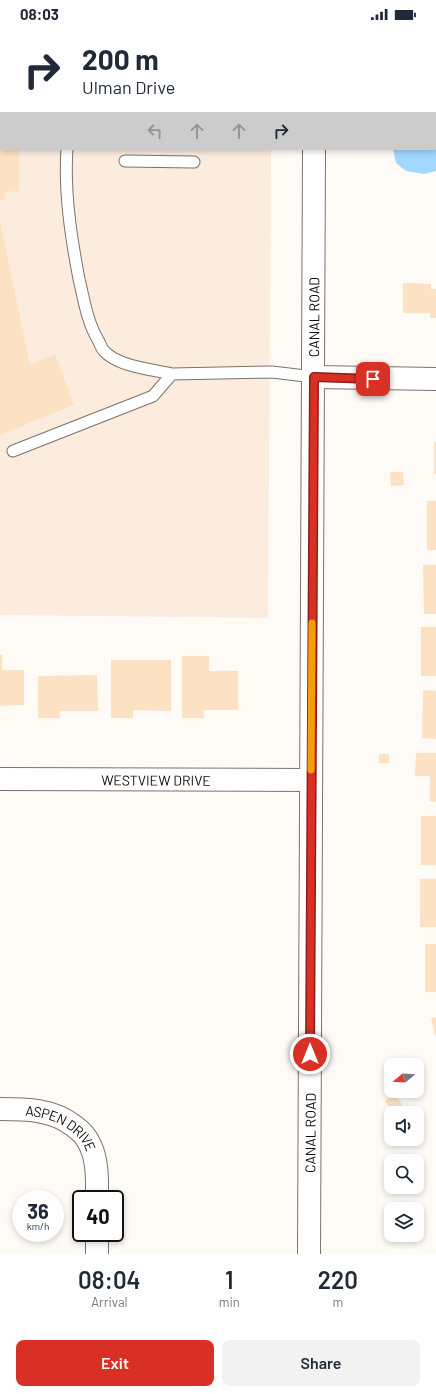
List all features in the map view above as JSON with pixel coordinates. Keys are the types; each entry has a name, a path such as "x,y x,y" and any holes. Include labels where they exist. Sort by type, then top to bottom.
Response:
{"street":[{"name":"CANAL ROAD","path":"309,1254 314,150"},
{"path":"314,377 436,379"},
{"name":"WESTVIEW DRIVE","path":"0,779 311,780"},
{"name":"ASPEN DRIVE","path":"0,1109 30,1109 50,1113 67,1121 85,1135 92,1147 95,1160 97,1190"},
{"path":"97,1242 98,1254"}],"lane":[{"path":"67,150 66,161 69,211 73,249 85,307 93,331 104,351 122,363 172,374 272,372 314,377"},
{"path":"125,161 194,162"},
{"path":"13,451 153,396 172,374"}],"shaded area":[{"path":"0,150 271,150 268,618 0,615"}],"water":[{"path":"393,150 436,150 436,171 424,174 406,171 396,163"}],"building":[{"path":"0,150 19,150 19,191 5,192 5,200 0,200"},
{"path":"0,221 30,365 55,354 74,405 0,435"},
{"path":"403,283 431,284 431,289 436,289 436,318 430,318 430,313 403,313"},
{"path":"434,442 436,442 436,474 434,474"},
{"path":"390,472 403,472 404,485 391,486"},
{"path":"427,501 436,501 436,550 427,550"},
{"path":"423,565 436,565 436,614 424,614"},
{"path":"421,627 436,627 436,676 421,676"},
{"path":"0,655 2,655 2,670 24,670 24,705 0,706"},
{"path":"182,656 209,656 209,671 238,671 238,710 204,710 204,718 182,718"},
{"path":"111,660 171,660 171,711 133,710 133,718 111,718"},
{"path":"97,675 98,711 60,711 60,718 38,718 38,676"},
{"path":"423,690 436,691 436,739 422,738"},
{"path":"416,753 436,753 436,802 430,801 430,776 415,776"},
{"path":"379,754 389,754 389,763 379,763"},
{"path":"421,816 436,816 436,865 421,865"},
{"path":"420,879 436,879 436,927 420,927"},
{"path":"425,944 436,944 436,992 425,992"},
{"path":"436,1017 436,1036 435,1036 431,1018"},
{"path":"389,1098 398,1098 402,1105 388,1106 385,1101"}],"slow traffic":[{"path":"311,770 312,623"}],"route":[{"path":"310,1054 314,377 373,379"}]}
